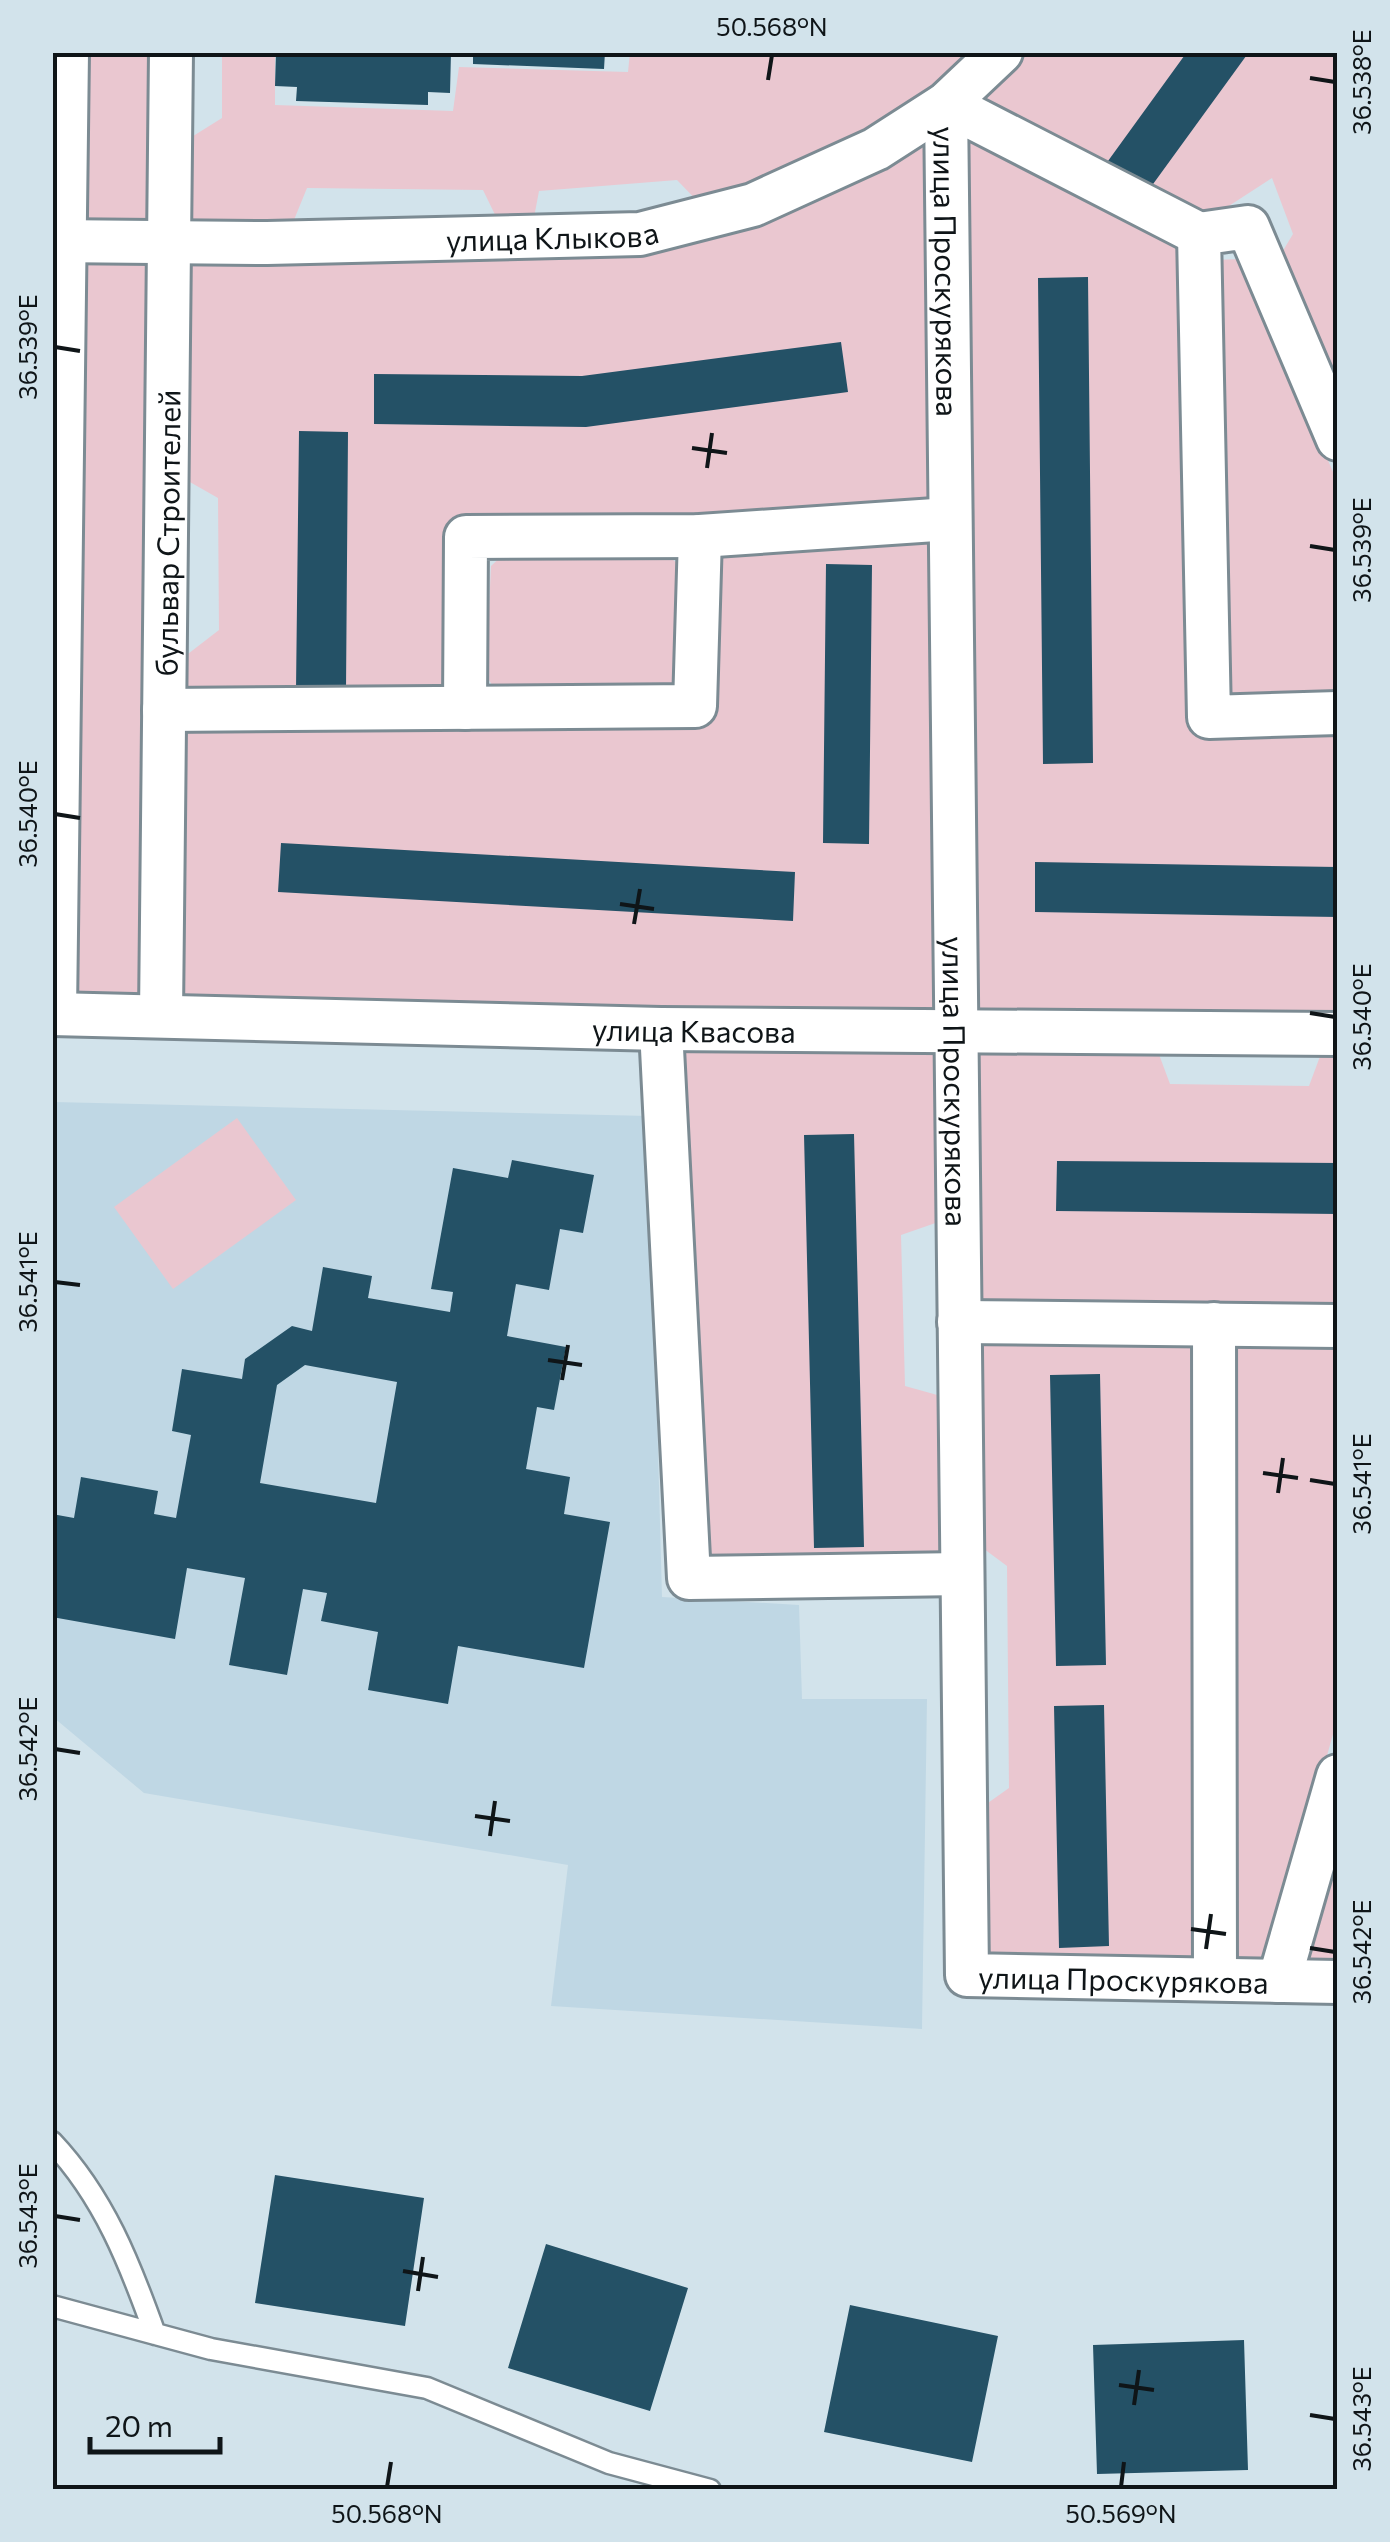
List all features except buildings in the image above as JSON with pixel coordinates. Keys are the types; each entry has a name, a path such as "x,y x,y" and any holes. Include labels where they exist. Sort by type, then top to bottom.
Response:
{"street":[{"path":"54,1014 59,241 68,52"},
{"name":"бульвар Строителей","path":"161,1014 171,52"},
{"name":"улица Клыкова","path":"59,241 438,241 640,234 752,205 876,149 946,104 1001,52"},
{"name":"улица Проскурякова","path":"1199,234 946,104 967,1975 1338,1982"},
{"path":"1338,439 1248,227 1199,234 1210,717 1338,713"},
{"path":"464,708 466,537 700,536 950,518"},
{"path":"164,710 695,706 700,536"},
{"name":"улица Квасова","path":"54,1014 661,1029 1338,1034"},
{"path":"661,1029 689,1578 962,1574"},
{"path":"960,1322 1338,1326"},
{"path":"1214,1324 1215,1979"},
{"path":"1279,1981 1338,1776"}],"lane":[{"path":"52,2142 79,2170 124,2249 155,2334"},
{"path":"52,2306 211,2350 428,2388 608,2463 710,2490"}],"shaded area":[{"path":"630,52 988,53 937,99 706,210 677,180 539,191 532,228 502,229 483,190 307,188 287,237 175,235 174,148 222,118 222,53 275,53 275,105 453,111 459,67 628,72"},
{"path":"76,53 163,53 161,235 73,233"},
{"path":"1020,53 1337,53 1337,406 1275,264 1293,234 1272,178 1198,226 964,102"},
{"path":"953,118 1193,239 1201,726 1337,725 1337,1023 965,1019"},
{"path":"937,123 940,511 459,531 455,701 171,703 171,667 219,630 218,498 174,473 178,252 639,244"},
{"path":"72,250 161,251 154,1006 65,1004"},
{"path":"1240,259 1337,481 1337,699 1228,702 1215,260"},
{"path":"940,525 945,1021 169,1006 171,715 701,713 706,542"},
{"path":"508,550 664,553 681,566 678,684 664,694 495,690 486,675 491,566"},
{"path":"673,1039 945,1039 947,1219 901,1235 905,1386 948,1398 950,1564 703,1567"},
{"path":"970,1040 1154,1041 1170,1084 1309,1086 1325,1043 1337,1043 1337,1315 974,1312"},
{"path":"53,1102 649,1116 662,1597 799,1605 802,1699 927,1699 922,2029 551,2006 568,1865 144,1793 53,1717"},
{"path":"237,1118 296,1200 173,1289 114,1207"},
{"path":"974,1330 1205,1333 1203,1969 980,1962 978,1810 1009,1788 1007,1566 976,1543"},
{"path":"1233,1343 1337,1344 1337,1720 1267,1969 1229,1969"},
{"path":"1337,1811 1337,1972 1292,1971"}]}
